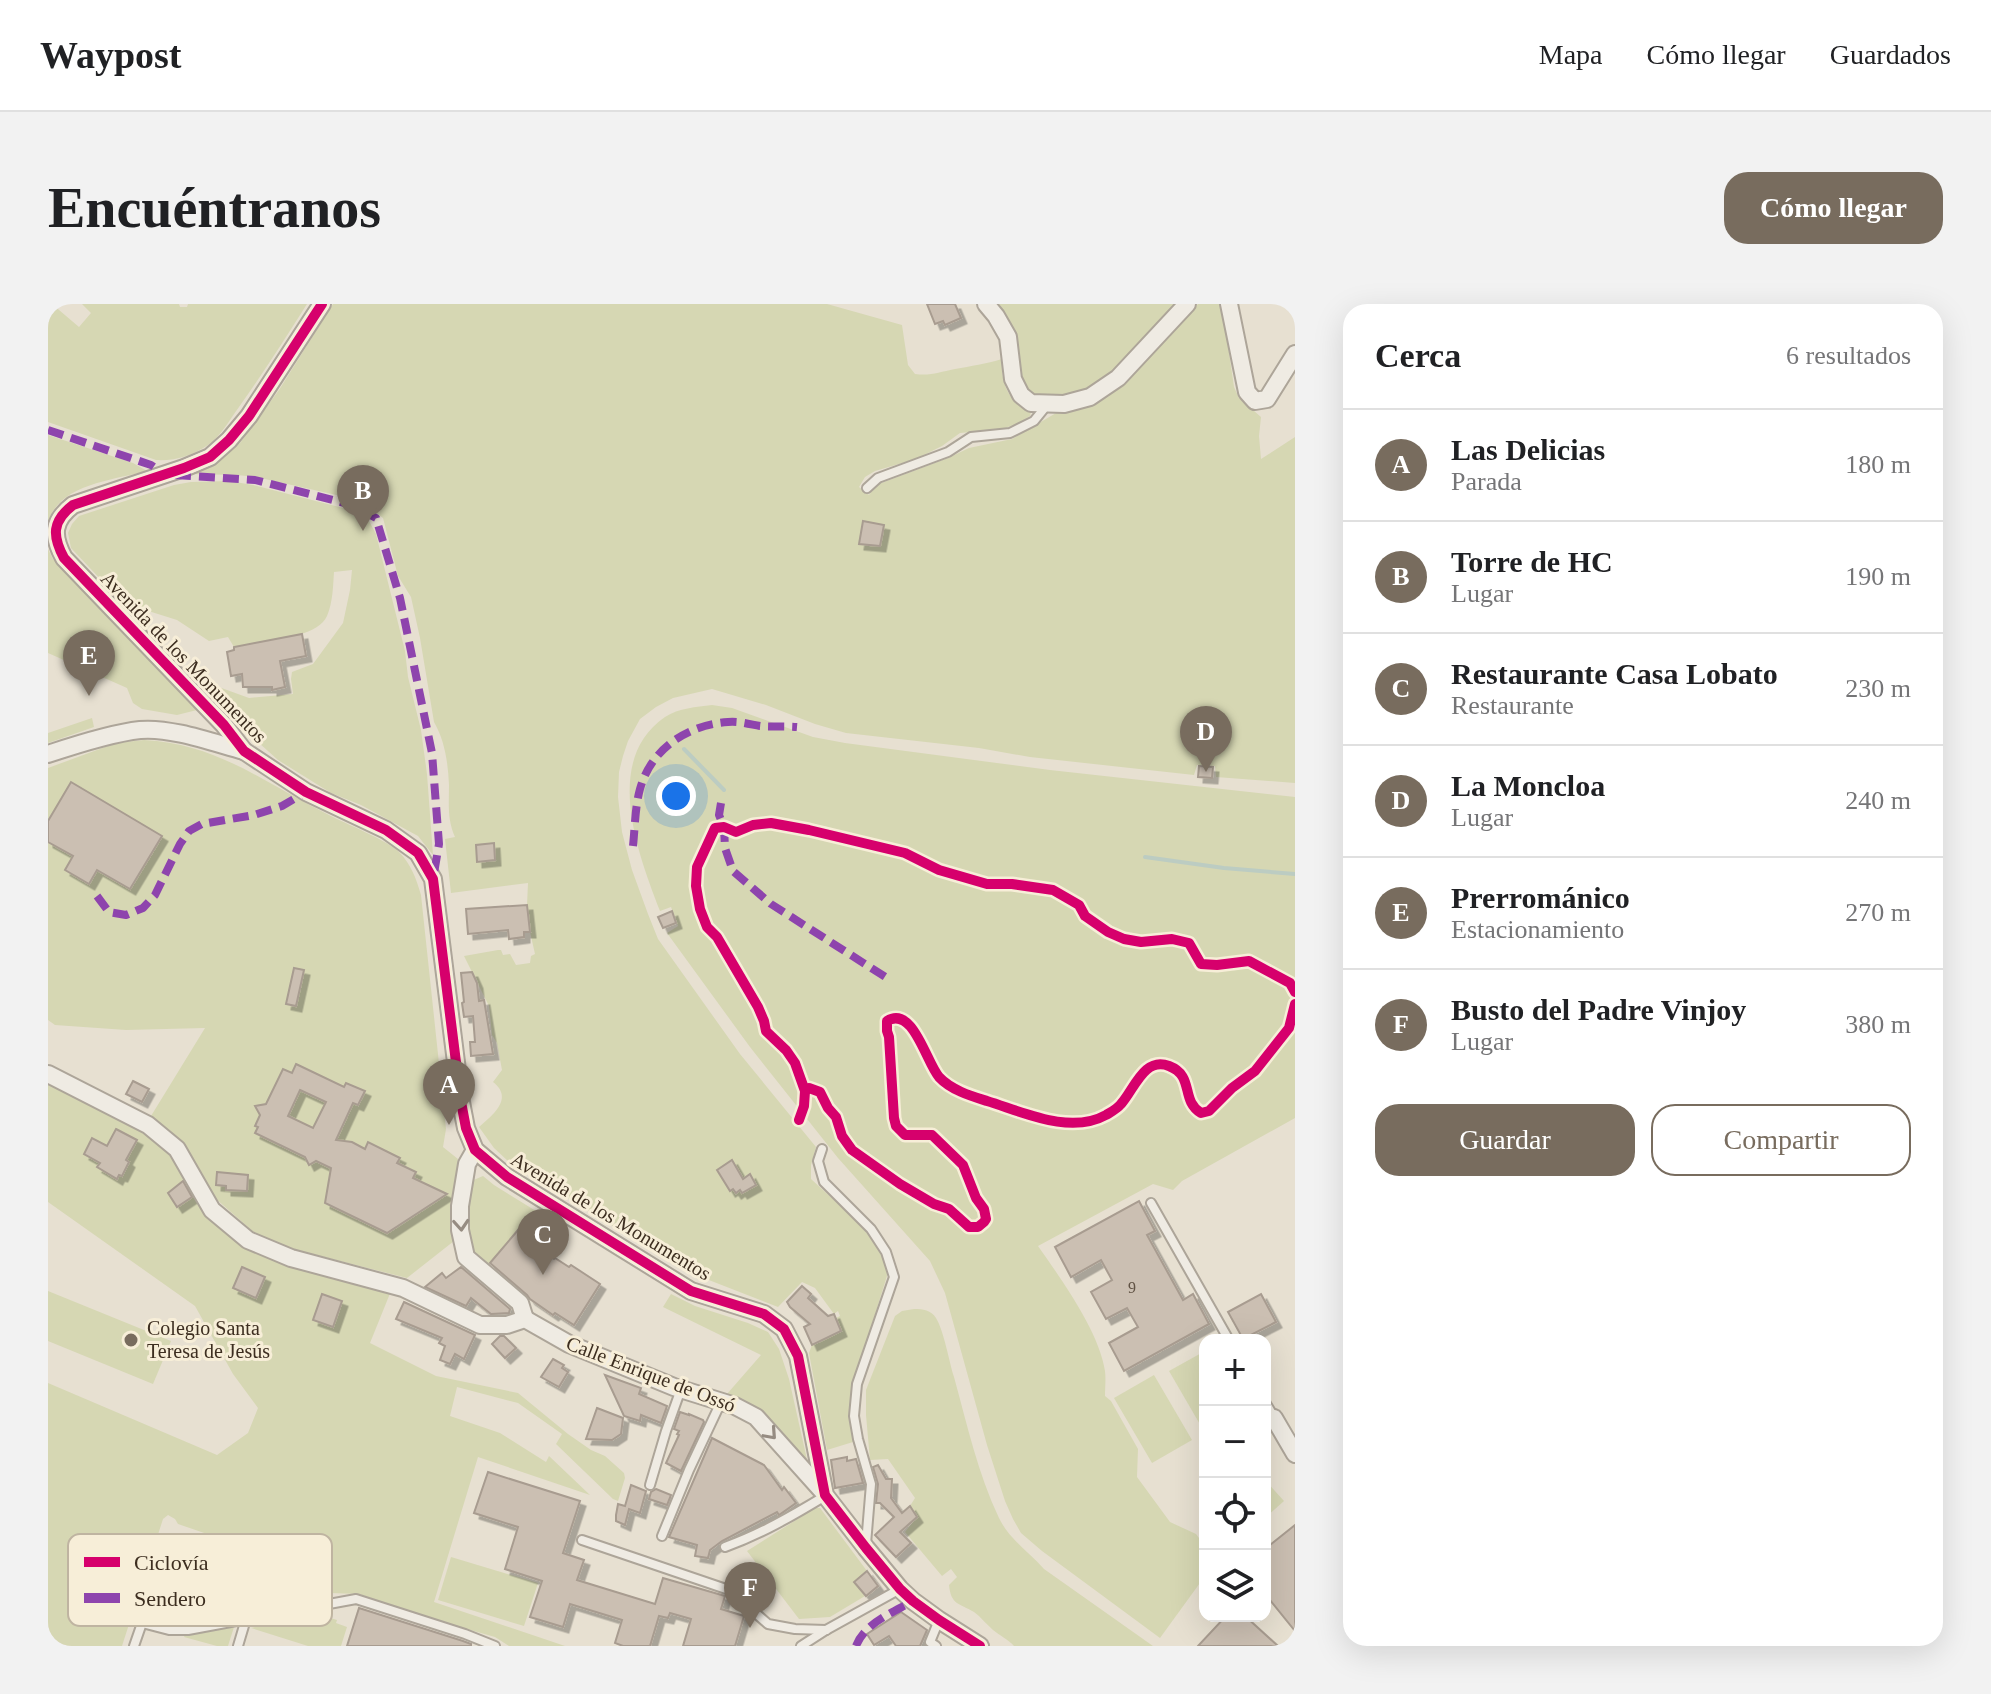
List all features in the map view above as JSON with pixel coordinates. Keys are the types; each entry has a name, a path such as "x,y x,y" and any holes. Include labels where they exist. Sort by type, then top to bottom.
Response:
{"street":[{"name":"Avenida de los Monumentos","path":"322,304 249,416 229,440 210,457 184,468 73,505 57,523 55,534 58,546 64,558 224,725 244,751 306,792 386,830 418,853 433,879 461,1102 466,1128 475,1150 507,1177 691,1291 764,1314 784,1329 798,1356 825,1495 900,1589 939,1620 980,1646"},
{"path":"986,304 1008,337 1013,379 1021,395 1031,403 1064,404 1090,397 1118,378 1187,304"},
{"path":"1229,304 1247,392 1255,401 1267,399 1295,354"},
{"path":"48,754 141,730 180,733 244,751"},
{"path":"48,1074 148,1125 177,1149 212,1210 248,1240 291,1258 403,1288 480,1325 507,1325 525,1319 520,1303 466,1257 460,1230 460,1206 467,1164 475,1150"},
{"name":"Calle Enrique de Ossó","path":"525,1319 569,1344 681,1389 735,1406 756,1417 825,1495"},
{"path":"1274,1418 1295,1454"}],"lane":[{"path":"867,488 878,478 948,452 971,437 1010,433 1034,421 1049,403"},
{"path":"822,1149 818,1161 824,1182 871,1229 886,1252 894,1277 857,1384 854,1416 871,1484 866,1548"},
{"path":"1151,1203 1226,1334"},
{"path":"650,1485 681,1389"},
{"path":"662,1536 721,1402"},
{"path":"1267,1406 1274,1418"},
{"path":"725,1547 768,1529 825,1495"},
{"path":"582,1540 729,1590 768,1624 826,1630"},
{"path":"801,1646 900,1589"},
{"path":"332,1603 356,1599 495,1646"},
{"path":"936,1646 930,1642 939,1620"},
{"path":"134,1646 141,1626"},
{"path":"154,1626 188,1630 209,1626"},
{"path":"238,1646 244,1626"}],"green space":[{"path":"52,304 79,327 91,313 82,304 179,304 180,307 187,307 188,304 307,304 217,437 190,455 156,460 48,422 48,307"},
{"path":"333,304 827,304 902,325 908,365 915,374 935,373 1002,359 1007,390 1015,401 1031,412 1030,416 1002,429 960,433 916,459 875,471 865,477 859,487 869,495 876,485 969,448 1012,439 1056,413 1108,397 1198,304 1222,304 1234,387 1239,398 1261,417 1261,459 1295,437 1295,783 1216,777 1215,766 1197,765 1194,775 846,733 712,689 673,698 656,707 640,719 628,741 619,772 622,832 632,870 658,939 740,1054 816,1147 811,1179 870,1236 885,1263 887,1276 854,1382 849,1412 853,1442 827,1450 809,1353 812,1345 841,1331 836,1318 840,1316 838,1311 834,1314 815,1288 802,1282 778,1307 696,1275 509,1162 479,1127 499,1106 502,1094 493,1082 502,1070 497,1043 492,1035 489,1006 464,956 501,950 503,955 510,954 516,965 530,963 531,956 535,954 527,905 528,883 451,893 445,839 455,837 450,818 447,760 434,722 411,597 398,576 383,518 362,503 341,496 256,477 189,474 209,466 240,443 279,390"},
{"path":"992,304 1178,304 1114,373 1079,395 1046,398 1033,394 1024,386"},
{"path":"48,435 133,463 147,471 104,481 75,492 54,510 48,523"},
{"path":"229,481 355,511 369,521 376,534 421,730 433,855 418,836 361,805 331,793 278,760 194,678 249,698 293,694 292,672 313,664 343,623 352,570 334,572 330,605 321,624 285,639 234,647 228,637 209,641 177,620 123,603 71,548 68,533 79,516 174,485"},
{"path":"48,549 53,559 197,710 177,715 142,709 133,703 127,688 48,653"},
{"path":"712,705 732,708 813,737 845,743 1295,797 1295,1118 1182,1181 1173,1190 1153,1184 1038,1246 1078,1306 1095,1339 1105,1371 1105,1396 1111,1401 1138,1449 1137,1477 1170,1522 1199,1538 1199,1584 1160,1638 1021,1533 1005,1501 945,1293 930,1261 838,1158 750,1047 667,933 678,926 671,907 660,911 643,863 635,836 630,782 635,757 646,735 665,717 682,710"},
{"path":"92,718 94,727 48,743 48,733"},
{"path":"144,740 195,749 240,767 386,843 399,852 413,872 421,895 446,1129 443,1147 458,1159 453,1196 454,1241 407,1278 277,1245 258,1236 215,1198 184,1145 151,1116 205,1028 126,1030 55,1025 48,1020 48,768 116,743"},
{"path":"48,1084 145,1134 166,1150 209,1217 238,1242 282,1263 391,1291 370,1343 436,1376 518,1393 568,1434 605,1456 624,1473 618,1501 556,1444 562,1434 518,1403 457,1387 450,1416 500,1433 546,1462 549,1456 590,1495 478,1457 434,1602 565,1646 509,1646 495,1637 359,1594 332,1593 332,1534 207,1534 178,1524 168,1515 163,1519 158,1534 68,1534 68,1626 128,1626 122,1646 48,1646 48,1383 217,1455 248,1433 258,1408 233,1374 195,1306 48,1202"},
{"path":"483,1176 557,1224 547,1240 558,1254 554,1259 518,1231 487,1266 473,1253 466,1233 469,1182"},
{"path":"48,1291 171,1341 153,1384 48,1341"},
{"path":"671,1294 695,1306 768,1332 779,1349 789,1379 808,1464 751,1407 727,1394 761,1355 663,1307"},
{"path":"914,1309 934,1315 939,1324 979,1466 1003,1526 1044,1569 1153,1646 1014,1646 974,1612 954,1600 949,1585 957,1577 951,1569 942,1576 905,1532 917,1517 910,1506 915,1498 888,1459 870,1460 866,1390 895,1316"},
{"path":"1199,1354 1199,1423 1169,1371"},
{"path":"1154,1375 1192,1440 1152,1463 1114,1398"},
{"path":"1271,1487 1284,1501 1271,1513"},
{"path":"815,1508 820,1508 867,1571 854,1582 865,1596 830,1617 799,1619 747,1551"},
{"path":"451,1557 538,1583 524,1626 438,1600"},
{"path":"332,1619 347,1627 341,1646 308,1646 251,1628 332,1626"},
{"path":"232,1626 228,1646 184,1637 185,1635"}],"building":[{"path":"927,304 955,304 961,318 945,325 943,321 935,324"},
{"path":"863,521 884,525 880,546 859,544"},
{"path":"302,634 306,656 280,661 285,687 272,690 272,687 243,687 242,674 231,676 227,652 234,650 234,647"},
{"path":"1199,766 1213,767 1212,778 1198,777"},
{"path":"71,782 162,836 130,889 97,870 89,884 65,870 73,856 48,842 48,821"},
{"path":"494,843 495,860 477,862 476,845"},
{"path":"527,905 530,932 524,932 524,937 509,939 508,930 468,934 466,909"},
{"path":"672,911 676,923 663,928 658,917"},
{"path":"294,968 304,970 296,1006 286,1004"},
{"path":"472,972 479,1001 484,1000 493,1054 471,1056 470,1042 475,1042 473,1016 464,1017 461,973"},
{"path":"296,1064 344,1087 346,1083 365,1091 358,1105 353,1103 336,1140 352,1142 365,1149 368,1142 400,1158 397,1163 416,1172 413,1178 447,1194 387,1233 325,1203 331,1168 316,1161 309,1165 305,1157 255,1133 260,1115 255,1106 266,1104 283,1069 292,1073","holes":["300,1090 326,1102 313,1128 288,1116"]},
{"path":"133,1081 149,1089 142,1102 126,1094"},
{"path":"116,1129 137,1140 126,1160 129,1162 122,1176 119,1175 117,1179 97,1167 100,1163 84,1154 92,1138 107,1146"},
{"path":"732,1160 743,1179 750,1174 756,1185 742,1193 740,1190 736,1193 733,1189 730,1191 717,1170"},
{"path":"217,1172 248,1175 247,1191 226,1190 226,1186 216,1185"},
{"path":"183,1181 192,1197 177,1207 168,1193"},
{"path":"1139,1201 1155,1231 1147,1235 1183,1300 1193,1294 1209,1324 1124,1371 1109,1343 1138,1327 1127,1308 1106,1319 1091,1292 1112,1280 1101,1260 1071,1277 1055,1247"},
{"path":"518,1230 554,1259 569,1267 571,1265 600,1284 574,1325 530,1299 490,1263"},
{"path":"242,1267 265,1277 256,1298 233,1288"},
{"path":"461,1267 510,1309 509,1313 491,1314 471,1298 466,1306 425,1287 442,1273 446,1278"},
{"path":"802,1286 811,1294 808,1298 828,1316 834,1314 841,1331 812,1345 804,1327 810,1324 787,1302"},
{"path":"322,1294 342,1301 333,1327 313,1320"},
{"path":"1261,1294 1276,1322 1253,1334 1240,1334 1228,1312"},
{"path":"404,1302 475,1335 464,1359 455,1354 450,1364 440,1360 445,1346 439,1343 442,1338 396,1319"},
{"path":"500,1336 516,1348 505,1358 492,1344"},
{"path":"553,1359 564,1365 562,1368 568,1372 559,1387 541,1377"},
{"path":"605,1375 641,1388 639,1394 667,1406 661,1423 641,1415 640,1421 624,1416"},
{"path":"597,1408 623,1418 621,1434 612,1440 586,1439"},
{"path":"680,1412 704,1422 681,1471 666,1463 679,1435 679,1431 674,1429"},
{"path":"712,1438 764,1465 796,1503 779,1515 777,1512 722,1541 710,1550 708,1558 695,1556 697,1545 669,1537"},
{"path":"847,1457 847,1461 856,1459 863,1483 835,1488 831,1460"},
{"path":"878,1465 886,1479 892,1479 891,1498 902,1513 910,1506 917,1517 900,1532 911,1543 896,1557 875,1535 894,1517 880,1503 876,1503 878,1484 873,1467"},
{"path":"488,1472 580,1501 563,1553 584,1560 577,1580 655,1604 663,1578 725,1596 721,1609 744,1616 735,1646 683,1646 691,1619 670,1613 668,1618 659,1616 650,1646 615,1643 622,1620 570,1604 563,1627 530,1617 542,1581 505,1569 518,1527 474,1513"},
{"path":"631,1485 646,1491 640,1513 629,1509 625,1525 616,1521 616,1515 618,1504 625,1506"},
{"path":"656,1489 671,1495 667,1505 649,1499"},
{"path":"1295,1525 1295,1631 1271,1601 1271,1544"},
{"path":"867,1571 878,1586 866,1596 854,1582"},
{"path":"359,1608 463,1641 471,1646 347,1646"},
{"path":"901,1612 927,1630 920,1646 896,1646 889,1636 874,1645 867,1634"},
{"path":"1220,1622 1252,1622 1278,1646 1198,1646"}],"waterway":[{"path":"684,749 724,790"},
{"path":"1145,857 1295,874"}],"marked path":[{"path":"48,430 157,469"},
{"path":"175,475 255,480 352,505 376,518 400,598 432,753 439,844 433,879"},
{"path":"633,846 637,803 645,775 662,751 673,742 698,728 728,722 797,727"},
{"path":"97,896 109,912 126,915 143,908 155,895 189,831 202,824 254,815 282,806 306,792"},
{"path":"721,803 719,815 733,871 771,904 887,978"},
{"path":"856,1646 872,1625 913,1601"}],"cycle path":[{"path":"322,304 249,416 229,440 210,457 184,468 73,505 61,517 56,529 60,550 64,558 224,725 244,751 306,792 386,830 418,853 433,879 461,1102 466,1128 475,1150 507,1177 691,1291 764,1314 784,1329 798,1356 825,1495 900,1589 939,1620 980,1646"},
{"path":"799,1120 805,1091 795,1063 766,1031 758,1007 717,937 707,927 700,909 697,867 715,828 724,827 736,832 753,825 771,823 905,853 939,870 987,884 1053,890 1079,905 1085,916 1108,932 1124,939 1141,942 1172,939 1189,943 1201,964 1249,961 1290,983 1295,992"},
{"path":"805,1091 809,1088 820,1092 852,1150 900,1184 949,1209 969,1227 978,1227 986,1219 984,1209 976,1198 963,1165 932,1135 905,1135 896,1126 887,1021 896,1018 904,1021 918,1037 939,1077 955,1089 1031,1116 1077,1123 1092,1121 1116,1109 1140,1076 1160,1064 1177,1070 1182,1076 1195,1108 1201,1113 1209,1111 1255,1071 1289,1028 1295,1004"}],"place":[{"name":"Torre de HC","path":"363,531"},
{"name":"Prerrománico","path":"89,696"},
{"name":"La Moncloa","path":"1206,772"},
{"name":"Las Delicias","path":"449,1125"},
{"name":"Restaurante Casa Lobato","path":"543,1275"},
{"name":"Colegio Santa Teresa de Jesús","path":"131,1340"},
{"name":"Busto del Padre Vinjoy","path":"750,1628"}]}
